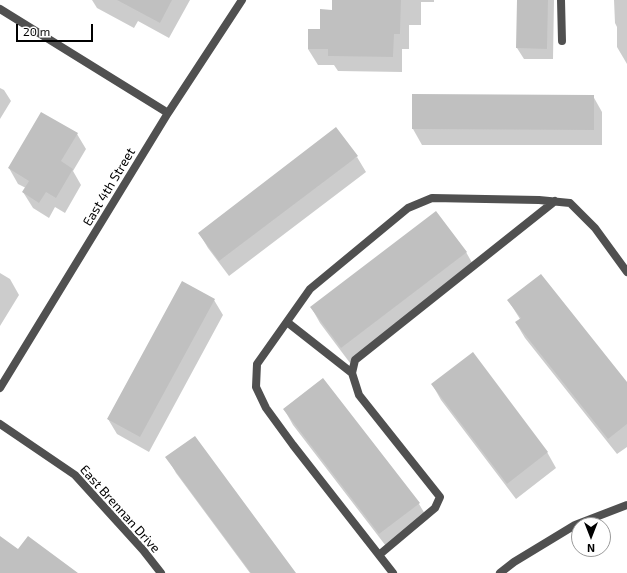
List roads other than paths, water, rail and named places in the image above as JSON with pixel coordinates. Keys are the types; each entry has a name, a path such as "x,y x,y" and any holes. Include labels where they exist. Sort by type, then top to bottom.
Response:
{"street":[{"name":"East 4th Street","path":"0,388 168,113 242,0"},
{"path":"561,0 562,41"},
{"path":"0,9 168,113"},
{"path":"393,573 270,414 256,386 257,364 310,289 408,208 432,198 539,200 570,203 595,228 627,272"},
{"path":"379,555 435,508 440,497 359,396 352,373 355,360 555,201"},
{"path":"287,322 352,373"},
{"name":"East Brennan Drive","path":"0,424 75,475 143,550 161,573"},
{"path":"500,573 514,562 575,525 627,505"}]}
